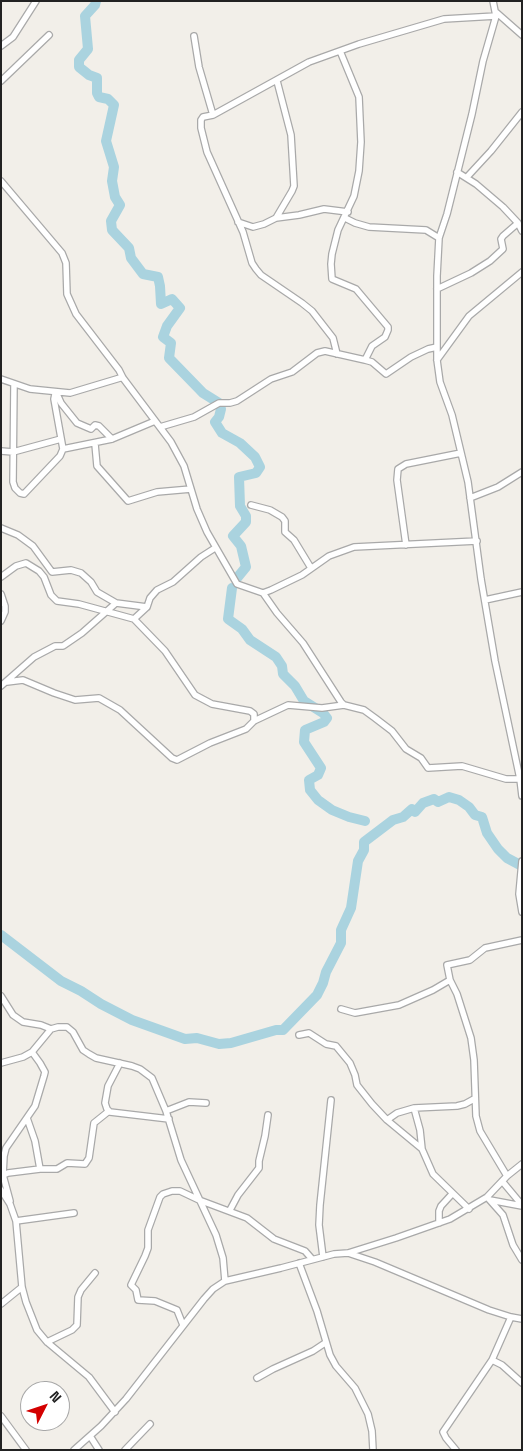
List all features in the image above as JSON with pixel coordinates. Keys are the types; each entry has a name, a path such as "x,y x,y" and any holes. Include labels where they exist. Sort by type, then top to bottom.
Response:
{"street":[{"path":"1,46 13,37 36,1"},
{"path":"493,1 496,15 483,61 448,214 440,238 437,289 437,360 440,382 452,414 470,498 484,600 522,796"},
{"path":"337,354 333,338 312,311 302,302 261,275 252,263 238,222 203,139 201,120 203,117 213,115 309,62 444,19 496,15 522,34"},
{"path":"1,81 49,35"},
{"path":"194,36 199,67 213,115"},
{"path":"340,51 361,105 361,142 359,171 354,196 338,230 332,254 332,279 356,289 384,320 388,330 385,337 372,346 365,360"},
{"path":"276,218 294,186 291,135 277,81"},
{"path":"467,177 491,151 522,112"},
{"path":"458,172 467,177 503,207 518,223 522,231"},
{"path":"1,181 62,253 66,263 66,284 71,304 86,329 119,370 171,442 184,466 197,509 215,548 237,584 263,593 277,613 304,643 344,705"},
{"path":"238,222 253,227 276,218 324,209 346,215 354,223 369,227 426,230 440,238"},
{"path":"437,289 471,273 490,261 503,249 501,239 503,236 518,223"},
{"path":"437,360 469,316 522,272"},
{"path":"160,427 194,417 219,403 237,402 271,379 292,372 317,353 325,351 372,362 386,374 411,357 428,349 437,348"},
{"path":"1,379 30,389 70,393 123,378"},
{"path":"14,384 13,482 15,488 24,494 60,456 63,449 54,399 56,393"},
{"path":"56,393 77,423 91,429 99,426 112,440"},
{"path":"63,449 112,440 155,420"},
{"path":"1,451 12,452 61,439"},
{"path":"95,444 97,466 128,501 157,492 191,489"},
{"path":"406,545 397,480 398,470 406,464 461,453"},
{"path":"470,498 498,487 522,472"},
{"path":"251,505 270,510 286,521 285,532 294,540 311,568"},
{"path":"1,528 18,535 33,546 52,572 71,570 81,573 91,582 97,592 116,603 147,607"},
{"path":"263,593 311,568 328,556 354,546 477,541"},
{"path":"134,619 147,607 150,598 157,590 173,582 201,557 215,548"},
{"path":"1,577 16,566 26,562 44,577 51,595 57,602 79,604 134,619 165,652 196,695 212,704 250,711 254,714 254,721"},
{"path":"484,600 522,592"},
{"path":"1,594 5,612 1,622"},
{"path":"1,686 8,682 34,656 55,646 63,646 108,612 116,603"},
{"path":"8,682 23,680 75,700 94,697 105,700 120,710 172,758 177,760 210,743 246,728 254,721 288,705 316,708 344,705 364,710 375,718 392,731 406,749 421,758 428,768 462,766 506,779 520,779"},
{"path":"522,861 519,894 522,912"},
{"path":"507,1176 480,1131 474,1099 474,1060 471,1038 457,994 450,980 447,964 470,960 485,948 522,940"},
{"path":"341,1009 354,1013 400,1005 450,980"},
{"path":"1,996 9,1010 18,1020 51,1029"},
{"path":"1,1063 23,1057 32,1052 51,1029 58,1027 67,1028 73,1032 83,1050 88,1054 96,1058 140,1069 152,1078 169,1119 181,1160 220,1246 225,1281"},
{"path":"299,1035 309,1033 326,1044 336,1046 350,1063 360,1089 387,1120 422,1149"},
{"path":"32,1052 45,1072 35,1106 6,1148 2,1176 16,1222 22,1286 37,1330 47,1342 89,1377 115,1412"},
{"path":"120,1063 108,1086 105,1106 109,1111 169,1119"},
{"path":"387,1120 397,1113 414,1108 457,1106 474,1099"},
{"path":"323,1257 320,1206 331,1100"},
{"path":"166,1111 189,1102 206,1103"},
{"path":"414,1108 422,1149 433,1174 469,1209"},
{"path":"2,1176 40,1169 57,1169 67,1163 85,1164 89,1158 94,1123 109,1111"},
{"path":"230,1210 259,1168 258,1161 265,1136 268,1115"},
{"path":"27,1118 35,1141 40,1169"},
{"path":"74,1450 115,1412 204,1299 225,1281 312,1259 348,1253 439,1222 489,1199 502,1181 522,1164"},
{"path":"502,1181 522,1206"},
{"path":"1,1190 10,1204"},
{"path":"183,1325 179,1312 175,1309 155,1301 138,1300 136,1290 132,1287 131,1283 148,1248 148,1230 160,1196 168,1192 180,1191 199,1200 230,1210 254,1222 274,1240 305,1251 312,1259"},
{"path":"439,1222 441,1206 452,1194"},
{"path":"489,1199 522,1206"},
{"path":"489,1199 502,1215 513,1245 522,1260"},
{"path":"16,1222 74,1214"},
{"path":"348,1253 375,1262 511,1318 522,1319"},
{"path":"299,1263 317,1311 325,1343 336,1366 355,1388 363,1401 372,1431 373,1450"},
{"path":"47,1342 72,1330 77,1325 78,1297 81,1290 96,1273"},
{"path":"1,1304 22,1286"},
{"path":"456,1450 443,1432 492,1360 511,1318"},
{"path":"258,1378 313,1351 325,1343"},
{"path":"492,1360 502,1365 522,1384"},
{"path":"1,1416 26,1450"},
{"path":"125,1450 150,1424"},
{"path":"90,1436 99,1450"}],"waterway":[{"path":"96,1 95,5 85,16 88,49 79,60 79,67 89,75 97,78 97,93 99,97 108,99 114,105 106,141 114,167 112,181 115,197 120,205 111,221 112,230 129,248 131,258 143,274 158,277 161,304 172,299 180,308 167,326 163,337 171,343 169,358 203,393 219,403 221,409 219,417 215,422 222,433 240,443 255,457 260,467 256,473 239,477 240,506 246,516 246,522 233,536 241,546 246,567 237,578"},
{"path":"232,588 228,619 242,629 250,640 276,657 282,666 283,674 295,686 304,701 323,713 327,718 324,722 305,730 304,742 321,768 318,775 309,780 310,790 318,800 332,810 365,821"},
{"path":"1,935 61,981 132,1020 185,1039 197,1038 219,1044 231,1043 276,1030 283,1030 317,995 341,943 341,930 351,908 358,861 364,850 364,842 393,820 403,817 412,809 415,812 423,803 434,799 438,802 449,797 459,800 469,807 475,815 482,817 487,833 498,849 507,858 522,866"}]}
